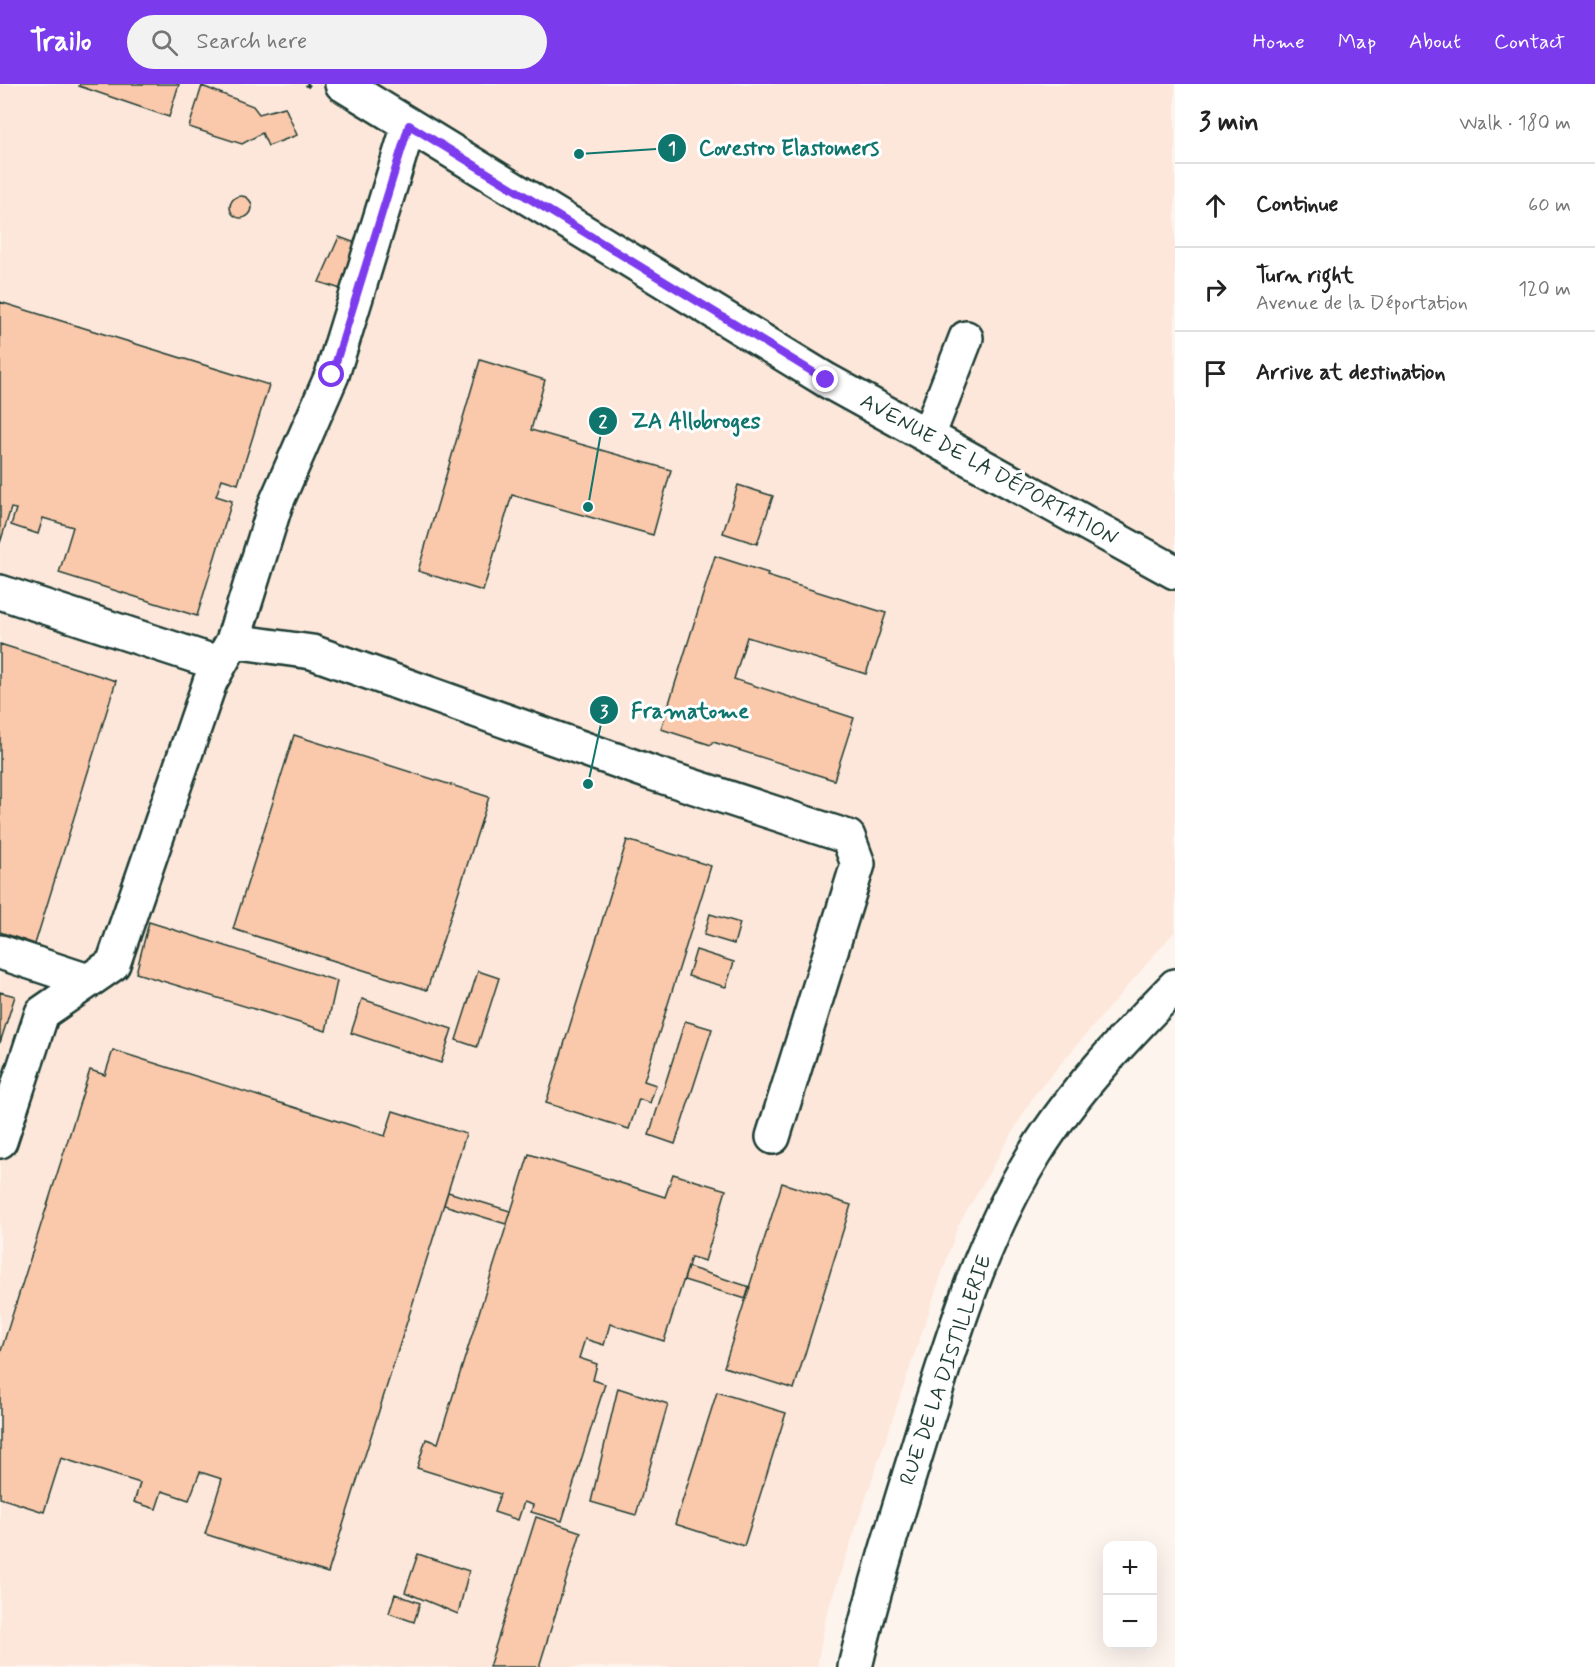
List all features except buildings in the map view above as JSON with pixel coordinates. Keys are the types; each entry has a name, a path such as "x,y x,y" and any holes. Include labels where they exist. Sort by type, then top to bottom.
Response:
{"street":[{"name":"AVENUE DE LA DÉPORTATION","path":"342,84 816,374 1175,572"},
{"path":"0,1141 42,1013 113,964 210,682 226,652 276,503 332,375 409,125"},
{"path":"928,436 966,338"},
{"path":"0,592 226,652 312,652 652,773 848,837 858,864 772,1137"},
{"path":"0,952 88,981"},
{"name":"RUE DE LA DISTILLERIE","path":"855,1667 872,1596 952,1338 1005,1206 1035,1152 1082,1090 1130,1032 1175,986"}],"shaded area":[{"path":"0,84 1175,84 1175,931 1035,1094 958,1226 826,1616 817,1667 0,1667"}],"place":[{"name":"Covestro Elastomers","path":"579,154"},
{"name":"ZA Allobroges","path":"588,507"},
{"name":"Framatome","path":"588,784"}],"route":[{"path":"332,375 409,125 826,380"}]}
